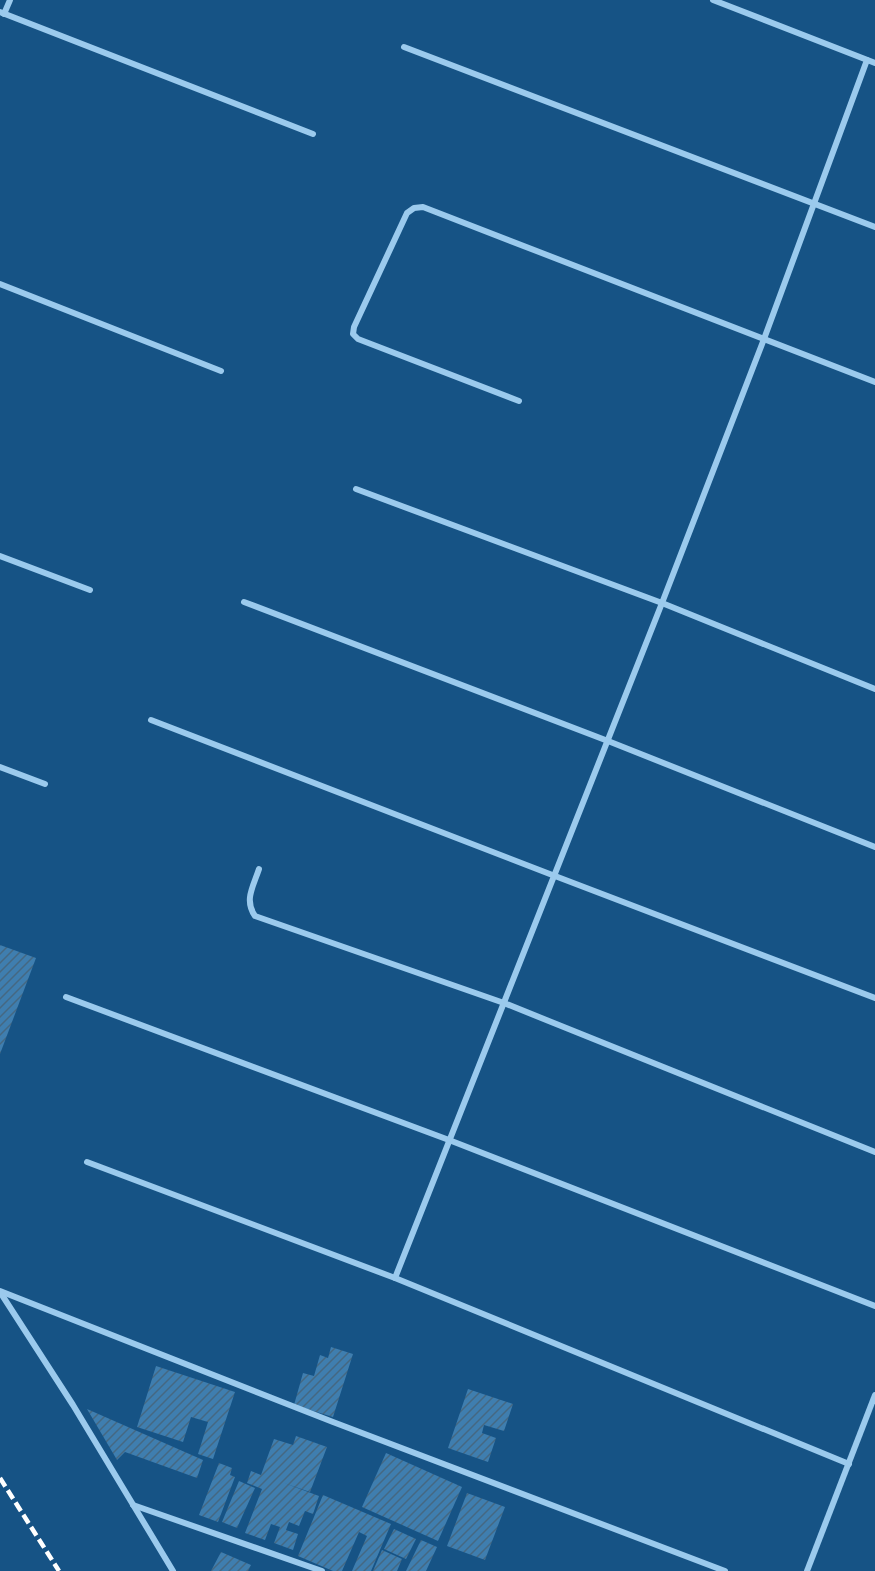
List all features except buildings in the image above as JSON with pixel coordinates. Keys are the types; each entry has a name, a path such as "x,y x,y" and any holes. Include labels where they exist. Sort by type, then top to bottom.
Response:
{"street":[{"path":"10,0 2,13 313,134"},
{"path":"712,0 875,63"},
{"path":"404,47 875,227"},
{"path":"395,1278 663,603 867,60"},
{"path":"519,402 358,339 353,334 354,327 407,213 414,208 423,207 875,382"},
{"path":"0,284 221,371"},
{"path":"356,489 663,603 875,688"},
{"path":"0,556 90,590"},
{"path":"244,602 609,741 875,847"},
{"path":"151,720 875,998"},
{"path":"0,767 45,784"},
{"path":"259,869 249,901 249,907 255,916 504,1003 875,1152"},
{"path":"66,997 449,1140 875,1306"},
{"path":"87,1162 395,1278 849,1464"},
{"path":"0,1291 173,1571"},
{"path":"0,1291 333,1422 725,1571"},
{"path":"807,1571 875,1395"},
{"path":"132,1504 322,1571"}],"railway":[{"path":"0,1478 59,1571"}]}
